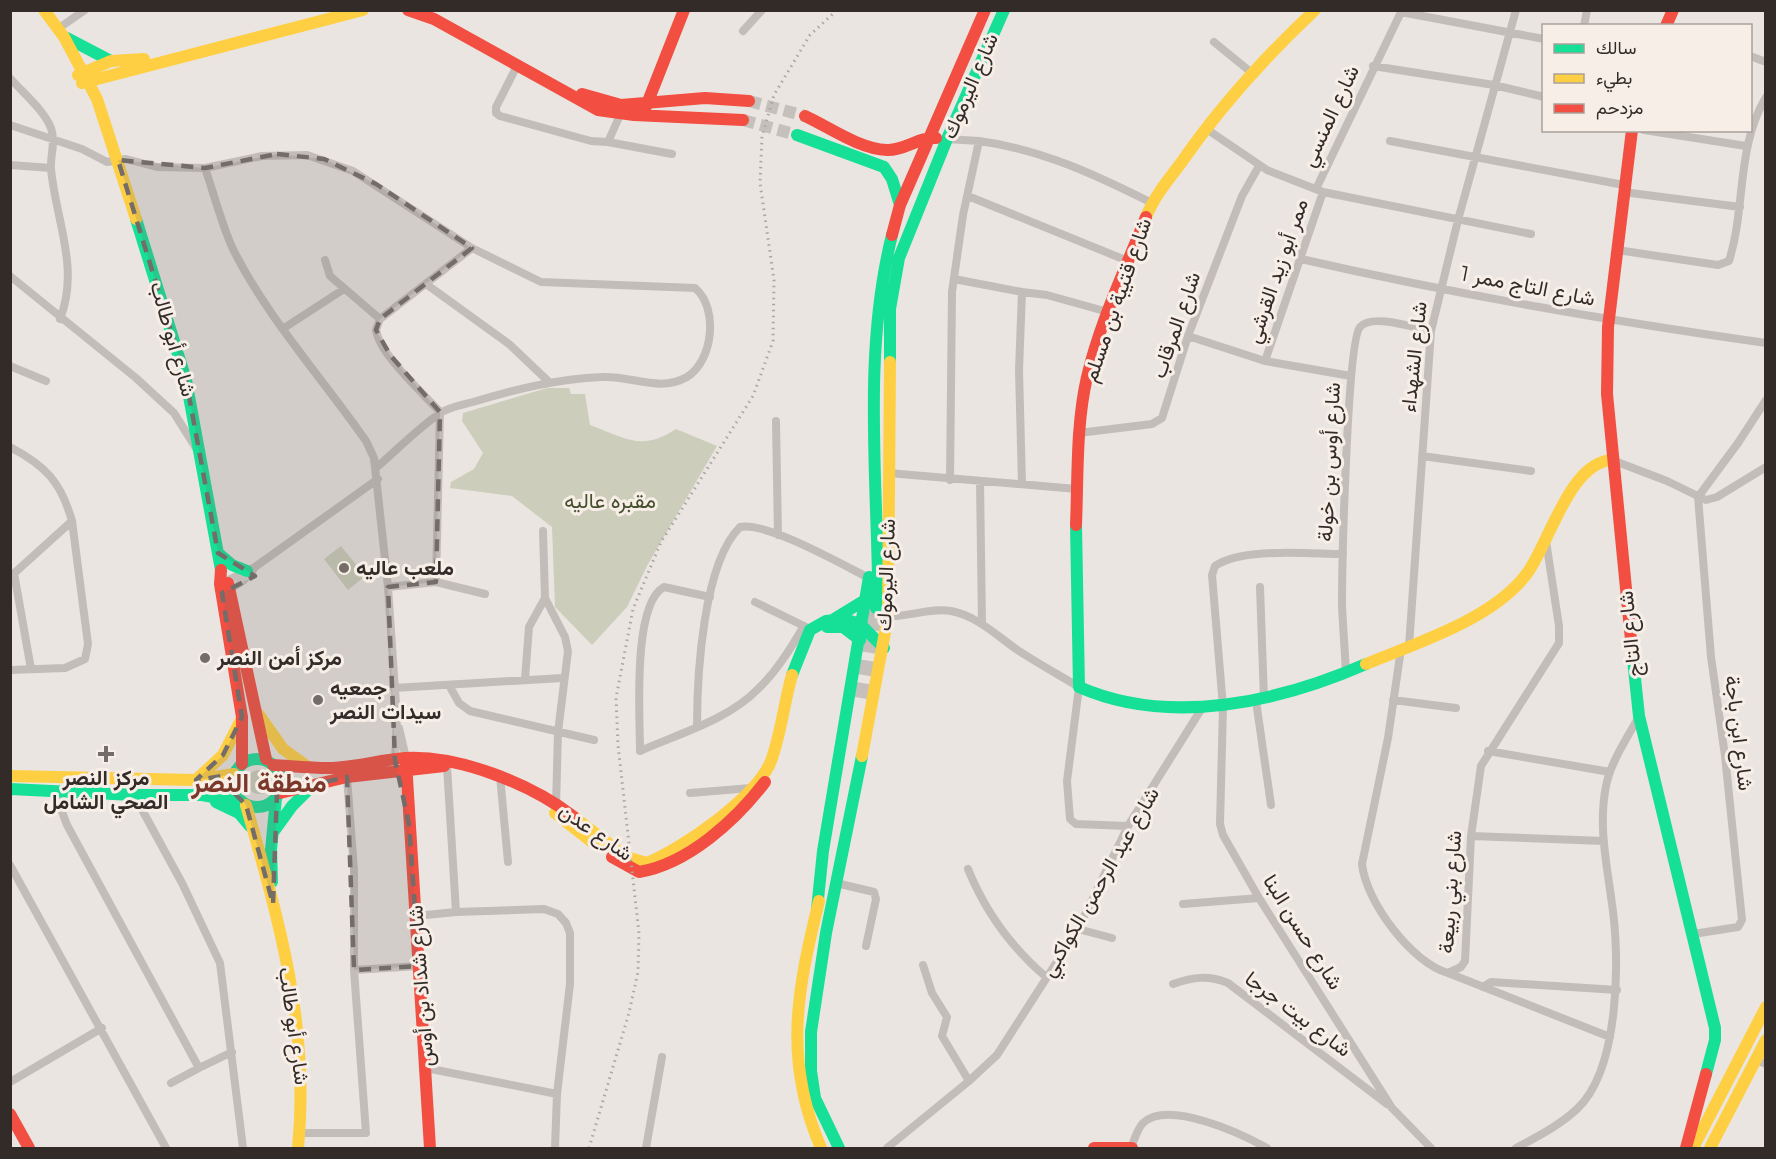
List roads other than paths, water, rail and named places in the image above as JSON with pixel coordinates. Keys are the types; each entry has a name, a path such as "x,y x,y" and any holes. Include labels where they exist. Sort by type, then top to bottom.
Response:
{"main road":[{"name":"شارع أبو طالب","path":"44,10 58,29 100,112 118,160 181,359 224,584 269,762"},
{"path":"82,78 111,61 138,60 334,10"},
{"path":"82,78 363,10"},
{"path":"408,10 434,20 582,102 620,115 640,109 713,98 749,101"},
{"path":"428,10 438,14 517,66 601,101 640,109 743,120"},
{"path":"640,109 684,10"},
{"name":"شارع اليرموك","path":"868,605 878,570 874,350 881,280 900,205 985,10"},
{"name":"شارع اليرموك","path":"839,1149 815,1098 811,1056 815,1001 836,884 878,680 888,616 890,318 894,282 905,243 947,139 1004,10"},
{"name":"شارع قتيبة بن مسلم","path":"1079,687 1077,489 1079,433 1087,378 1108,312 1152,202 1205,128 1252,73 1315,10"},
{"path":"1667,24 1673,10"},
{"name":"شارع أبو طالب","path":"58,29 52,31 82,78"},
{"path":"58,29 111,61"},
{"path":"805,116 881,149 899,148 930,137 947,139"},
{"name":"شارع التاج","path":"1632,132 1608,319 1607,394 1639,716 1694,934 1715,1028 1715,1040 1686,1149"},
{"path":"797,135 884,167 892,179 900,205"},
{"path":"817,909 823,851 862,624 868,605 868,367 874,350"},
{"path":"1079,687 1105,699 1126,703 1202,708 1223,707 1310,687 1346,674 1455,624 1506,596 1520,580 1546,540 1577,480 1595,463 1612,460"},
{"path":"218,554 232,565 251,569"},
{"name":"شارع أبو طالب","path":"224,584 243,717 242,764"},
{"path":"809,629 868,605"},
{"path":"834,619 850,619 862,624 884,648"},
{"path":"809,629 843,627 860,640"},
{"name":"شارع عدن","path":"278,795 401,765 447,760 472,765 500,779 556,808 626,857 647,863 669,853 702,830 751,788 770,763 795,665 809,629"},
{"name":"شارع عدن","path":"556,808 624,865 639,872 662,867 698,844 747,804 770,773 809,629"},
{"path":"855,674 866,674 878,680"},
{"path":"822,1149 807,1114 796,1073 794,1048 802,982 838,822 861,698"},
{"path":"257,713 283,749 309,768"},
{"path":"196,780 223,755 243,717"},
{"path":"10,789 134,795 202,795 257,808 268,805 278,795 281,782 269,762 251,759 242,764 234,774 232,784 235,794 243,804"},
{"name":"شارع عدن","path":"269,762 309,768 447,766 500,779"},
{"name":"شارع شداد بن أوس","path":"401,765 409,824 416,916 430,1149"},
{"path":"10,776 196,780 234,774"},
{"path":"273,832 292,806 313,785"},
{"path":"202,795 239,813 253,829"},
{"name":"شارع أبو طالب","path":"273,904 273,832 278,795"},
{"name":"شارع أبو طالب","path":"243,804 253,829 273,904 290,984 303,1067 304,1095 298,1149"},
{"path":"1693,1149 1766,1007"},
{"path":"1710,1149 1761,1062 1766,1040"},
{"path":"1700,1093 1728,1115"},
{"path":"10,1114 29,1149"},
{"path":"1094,1149 1112,1146 1131,1148"}],"street":[{"path":"58,29 85,10"},
{"path":"743,31 762,10"},
{"name":"شارع الشهداء","path":"1405,648 1431,331 1458,220 1516,10"},
{"path":"1401,11 1508,34 1542,39"},
{"name":"شارع المنسي","path":"1205,128 1259,166 1319,190 1373,66 1401,11"},
{"path":"1214,42 1252,73"},
{"path":"517,66 495,110 497,114 591,141 672,154"},
{"path":"1373,66 1494,85 1542,97"},
{"path":"10,78 49,124 53,140 51,168 69,271 68,297 60,319"},
{"path":"1752,128 1766,97"},
{"path":"608,142 620,115"},
{"path":"10,125 82,149 107,162 133,159 157,167 205,168 277,154 324,159 376,184 472,248 541,282 695,288 702,296 709,317 709,335 700,364 688,376 659,384 609,377 549,382 440,412 376,467"},
{"path":"1657,132 1746,146"},
{"path":"1617,250 1718,265 1726,264 1730,257 1740,207 1746,146 1751,132"},
{"path":"947,139 1001,144 1061,161 1087,170 1152,202"},
{"path":"950,480 954,279 979,141"},
{"path":"1390,141 1623,188 1740,207"},
{"path":"10,165 51,168"},
{"name":"شارع المرقاب","path":"1079,433 1152,424 1162,418 1188,336 1242,196 1259,166"},
{"name":"شارع شداد بن أوس","path":"205,168 232,246 250,279 366,441 376,467 388,587 401,765"},
{"path":"1319,190 1531,234"},
{"name":"ممر أبو زيد القرشي","path":"1265,361 1301,259 1319,190"},
{"path":"968,196 1128,261"},
{"path":"436,582 440,412 380,343 376,330 380,319 472,248"},
{"name":"شارع التاج ممر 1","path":"1301,259 1400,282 1608,319 1766,343"},
{"path":"326,260 330,276 380,319"},
{"path":"10,276 60,319 118,363 174,413 199,453"},
{"path":"954,279 1047,295 1108,312"},
{"path":"426,285 509,344 549,382"},
{"path":"284,328 344,289"},
{"path":"1022,292 1019,370 1022,484"},
{"name":"شارع أوس بن خولة","path":"1346,674 1343,554 1351,376 1358,330 1364,324 1376,320 1431,331"},
{"path":"1188,336 1265,361 1351,376"},
{"path":"10,366 46,381"},
{"path":"1698,497 1726,461 1766,400"},
{"path":"776,421 778,534"},
{"path":"10,447 30,458 54,479 66,501 72,521 88,626 85,659 74,666 10,670"},
{"path":"1422,456 1531,471"},
{"path":"1612,460 1667,481 1706,500 1717,497 1766,467"},
{"path":"888,473 1077,489"},
{"path":"224,584 243,581 251,569 378,479"},
{"path":"980,481 982,624"},
{"name":"شارع ابن باجة","path":"1694,934 1738,927 1742,920 1725,756 1711,657 1698,497"},
{"path":"31,669 12,575 72,521"},
{"path":"697,726 699,649 710,597 724,553 736,530 751,526 778,534 869,578"},
{"path":"543,531 544,598 567,643 568,659 562,678 556,808"},
{"name":"شارع بني ربيعة","path":"1405,648 1362,864 1363,875 1372,901 1381,914 1430,965 1448,973 1461,967 1465,961 1471,836 1481,766 1488,751 1559,643 1559,626 1546,540"},
{"path":"1223,707 1212,575 1215,566 1227,560 1249,556 1343,554"},
{"path":"388,587 436,582 485,594"},
{"path":"710,597 664,587 652,598 645,619 640,674 640,751 736,706 757,690 809,629 755,602"},
{"path":"1260,587 1260,700 1271,805"},
{"path":"525,679 529,627 544,598"},
{"path":"868,605 872,613 888,616 950,611 982,624 1030,658 1079,687 1067,781 1070,819 1076,824 1128,826"},
{"path":"394,688 562,678"},
{"path":"449,685 459,703 470,711 594,740"},
{"path":"1393,700 1456,708"},
{"name":"شارع حسن البنا","path":"1223,707 1221,830 1259,898 1392,1108 1431,1149"},
{"name":"شارع عبد الرحمن الكواكبي","path":"887,1149 969,1082 997,1055 1078,929 1128,826 1202,708"},
{"path":"1516,1149 1577,1109 1593,1086 1610,1036 1617,990 1617,936 1602,817 1610,772 1639,716"},
{"path":"1488,751 1610,772"},
{"path":"447,766 456,912"},
{"path":"300,1132 366,1133 354,970 354,870 347,777"},
{"path":"500,779 508,862"},
{"path":"690,793 751,788"},
{"path":"54,790 67,825 199,1068"},
{"path":"134,795 182,883 218,957 243,1149"},
{"path":"1471,836 1604,841"},
{"path":"10,866 102,1028 166,1149"},
{"path":"968,869 979,897 1002,930 1027,961 1046,977"},
{"path":"836,884 874,892 876,899 866,946"},
{"path":"1183,903 1259,898"},
{"path":"416,916 456,912 544,909 558,914 566,922 570,933 570,984 557,1094 555,1149"},
{"path":"1078,929 1112,938"},
{"path":"923,964 932,993 947,1017 942,1036 969,1082"},
{"path":"354,970 419,966"},
{"path":"1448,973 1610,1036"},
{"name":"شارع بيت جرجا","path":"1173,984 1198,976 1228,983 1392,1108"},
{"path":"1484,987 1491,982 1617,990"},
{"path":"10,1082 102,1028"},
{"path":"171,1083 232,1052"},
{"path":"646,1149 662,1057"},
{"path":"426,1068 557,1094"},
{"path":"1131,1148 1142,1123 1152,1117 1166,1114 1188,1116 1210,1123 1267,1149"}],"tunnel":[{"path":"749,101 805,116"},
{"path":"743,120 797,135"},
{"path":"861,698 876,608"}],"railway":[{"path":"589,1148 629,1013 638,972 639,933 618,745 616,698 633,609 661,542 753,396 773,341 774,280 760,183 762,136 774,95 810,35 837,10"}],"place":[{"name":"ملعب عاليه","path":"344,568"},
{"name":"مركز أمن النصر","path":"205,658"},
{"name":"جمعيه سيدات النصر","path":"318,700"},
{"name":"مركز النصر الصحي الشامل","path":"106,754"}],"district":[{"name":"منطقة النصر","path":"259,783"}],"park label":[{"name":"مقبره عاليه","path":"610,501"}]}
